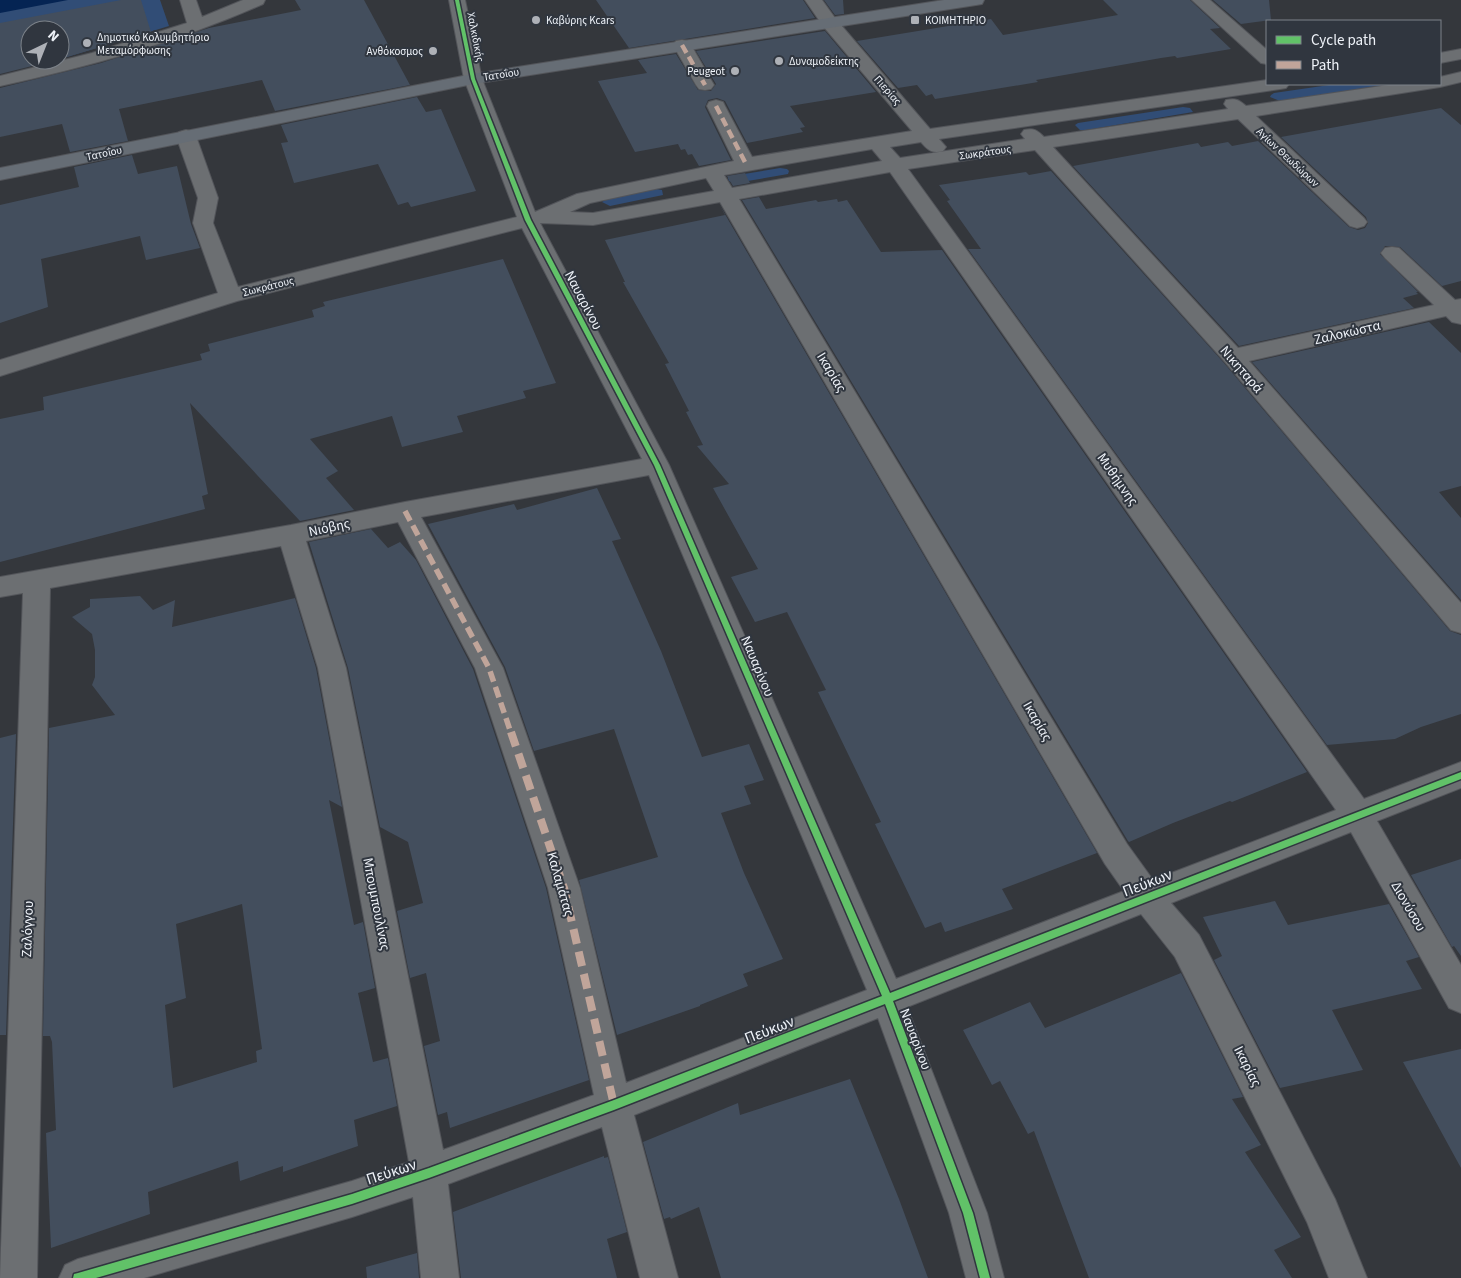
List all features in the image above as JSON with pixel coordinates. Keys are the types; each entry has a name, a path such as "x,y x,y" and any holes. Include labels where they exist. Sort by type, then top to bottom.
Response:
{"main road":[{"name":"Τατοΐου","path":"0,174 182,125 470,71 872,0"},
{"name":"Τατοΐου","path":"449,66 470,71 682,45 820,10 976,0"}],"street":[{"path":"188,0 197,26"},
{"path":"0,81 85,61 197,26 257,0"},
{"name":"Χαλκιδικής","path":"457,0 470,71"},
{"path":"1200,0 1266,59"},
{"name":"Πιερίας","path":"820,10 927,135 944,158"},
{"path":"682,45 705,85"},
{"name":"Ναυαρίνου","path":"470,71 534,218 657,465 887,998 968,1213 985,1278"},
{"path":"1441,82 1461,77"},
{"name":"Σωκράτους","path":"0,368 230,296 534,218 584,198 746,164 1019,120 1271,85"},
{"name":"Σωκράτους","path":"534,218 593,219 727,194 944,158 1424,85"},
{"name":"Αγίων Θεωδώρων","path":"1220,91 1357,222"},
{"path":"716,106 746,164"},
{"name":"Νικηταρά","path":"1019,120 1233,358 1461,622"},
{"path":"182,125 208,198 203,223 230,296"},
{"name":"Μυθήμνης","path":"876,143 895,166 1358,816"},
{"name":"Ικαρίας","path":"712,171 1116,854 1146,896 1187,946 1322,1212 1348,1278"},
{"path":"1392,253 1457,311"},
{"name":"Ζαλοκώστα","path":"1233,358 1457,311"},
{"name":"Νιόβης","path":"0,587 291,535 405,511 657,465"},
{"name":"Καλαμάτας","path":"405,511 489,668 564,888 614,1105 659,1278"},
{"name":"Μπουμπουλίνας","path":"291,535 332,668 429,1173 440,1278"},
{"name":"Ζαλόγγου","path":"18,1278 37,580"},
{"name":"Πεύκων","path":"78,1278 352,1199 429,1173 614,1105 1146,896 1461,775"},
{"name":"Διονύσου","path":"1358,816 1461,996"}],"shaded area":[{"name":"Δημοτικό Κολυμβητήριο Μεταμόρφωσης","path":"0,0 160,0 169,26 70,56 70,20 20,20 20,63 0,70"},
{"path":"0,0 68,0 0,13"},
{"path":"1329,85 1384,85 1280,101 1270,97 1274,93"},
{"path":"1183,107 1190,108 1193,112 1086,130 1080,130 1075,125 1078,123"},
{"path":"780,168 787,169 789,171 788,174 736,183 729,181 728,178 732,176"},
{"path":"656,189 662,190 663,195 610,206 602,202 608,198"}],"building":[{"path":"121,0 141,0 151,32 70,56 70,20 20,20 20,69 0,74 0,23"},
{"path":"295,0 364,0 410,85 275,111 262,80 119,109 128,141 70,152 62,124 0,137 0,88 101,63 209,28 301,10"},
{"path":"596,0 803,0 815,18 629,48"},
{"path":"824,0 843,0 844,14 835,15"},
{"path":"1103,0 1190,0 1220,28 1210,29 1231,49 1177,58 1175,56 1161,58 1036,80 1038,82 935,99 932,94 926,96 917,85 898,88 857,41 991,19 1003,35 1118,15"},
{"path":"1213,0 1269,0 1271,20 1241,24"},
{"path":"825,31 876,92 790,106 805,127 800,128 803,132 747,143 725,101 717,98 708,100 705,107 731,160 699,166 692,154 688,155 685,149 681,150 678,144 635,152 598,81 647,73 638,60 676,54 698,90 711,91 716,84 696,51"},
{"path":"417,97 426,112 441,109 476,191 411,207 408,202 398,205 378,164 294,183 281,143 288,142 281,125"},
{"path":"1441,108 1461,125 1461,281 1442,286 1400,247 1385,246 1380,254 1418,292 1416,292 1418,294 1403,298 1414,308 1239,346 1073,166 1198,143 1201,147 1228,142 1232,146 1258,141 1349,227 1358,230 1365,228 1368,223 1366,217 1281,137"},
{"path":"132,155 138,174 177,166 191,224 200,248 146,260 140,236 41,259 48,307 0,323 0,205 79,187 74,167"},
{"path":"1051,171 1224,363 1450,631 1461,635 1461,714 1421,727 1395,739 1327,745 968,249 981,249 947,201 950,200 939,185 1026,172 1029,175"},
{"path":"745,173 750,183 733,186 727,176"},
{"path":"759,197 766,209 816,200 818,202 837,199 838,202 847,200 881,252 942,250 1307,772 1128,841 742,200"},
{"path":"719,204 1097,853 1002,889 1013,909 945,932 941,922 925,928 875,824 881,822 818,692 826,690 787,612 755,622 731,577 758,569 713,488 729,484 697,446 703,445 686,412 689,411 665,364 669,363 623,282 625,282 605,240 725,215"},
{"path":"503,259 556,383 523,391 526,398 457,416 463,432 402,447 392,416 310,439 338,471 326,478 354,510 300,521 190,403 208,494 202,496 205,509 0,562 0,419 44,410 43,397 202,360 200,354 210,351 208,344 314,317 312,310 325,306 323,302"},
{"path":"1429,322 1461,353 1461,486 1439,492 1461,518 1461,600 1252,362"},
{"path":"597,488 621,539 612,541 661,651 702,757 749,744 764,780 744,786 751,804 721,813 744,873 783,959 743,974 748,986 700,1006 617,1035 579,880 658,857 614,729 534,751 505,667 428,524 514,504 517,510"},
{"path":"371,529 388,548 400,542 416,560 473,669 546,888 589,1080 450,1128 447,1112 438,1115 424,1046 440,1041 426,973 410,978 397,911 423,903 408,842 380,827 348,668 309,542"},
{"path":"140,596 153,610 175,600 172,627 295,598 316,668 342,807 329,800 354,925 363,922 375,988 358,993 373,1062 388,1058 397,1106 354,1120 358,1146 283,1172 283,1166 240,1181 238,1161 148,1192 150,1214 51,1248 46,1133 56,1130 52,1042 50,1036 43,1036 49,728 115,715 92,685 95,677 95,650 92,634 72,617 90,607 90,599","holes":["242,904 262,1049 256,1051 257,1062 173,1088 165,1005 186,998 176,924"]},
{"path":"16,734 6,1035 0,1035 0,738"},
{"path":"1461,859 1461,956 1454,946 1452,947 1411,875"},
{"path":"1275,901 1288,925 1389,904 1419,957 1406,961 1422,989 1332,1010 1363,1070 1280,1088 1214,960 1222,956 1203,917"},
{"path":"1181,973 1243,1097 1232,1099 1261,1145 1245,1152 1301,1237 1274,1250 1292,1278 1089,1278 1034,1131 1028,1134 1000,1081 992,1085 963,1030 1030,1002 1045,1028"},
{"path":"1461,1049 1461,1168 1403,1062"},
{"path":"850,1079 899,1199 928,1278 721,1278 699,1207 671,1219 670,1217 664,1219 643,1142 738,1103 740,1115"},
{"path":"604,1156 604,1158 608,1157 627,1232 607,1239 617,1278 461,1278 453,1212"},
{"path":"417,1253 419,1278 367,1278 366,1267"}],"marked path":[{"path":"682,45 705,85"},
{"path":"716,106 746,164"},
{"path":"405,511 489,668 564,888 614,1105"}],"cycle path":[{"path":"457,0 473,79 528,220 657,465 887,998 968,1213 985,1278"},
{"path":"78,1278 352,1199 429,1173 614,1105 1461,775"}],"place":[{"name":"Καβύρης Kcars","path":"536,20"},
{"name":"ΚΟΙΜΗΤΗΡΙΟ","path":"915,20"},
{"name":"Δημοτικό Κολυμβητήριο Μεταμόρφωσης","path":"87,43"},
{"name":"Ανθόκοσμος","path":"433,51"},
{"name":"Δυναμοδείκτης","path":"779,61"},
{"name":"Peugeot","path":"735,71"}]}
